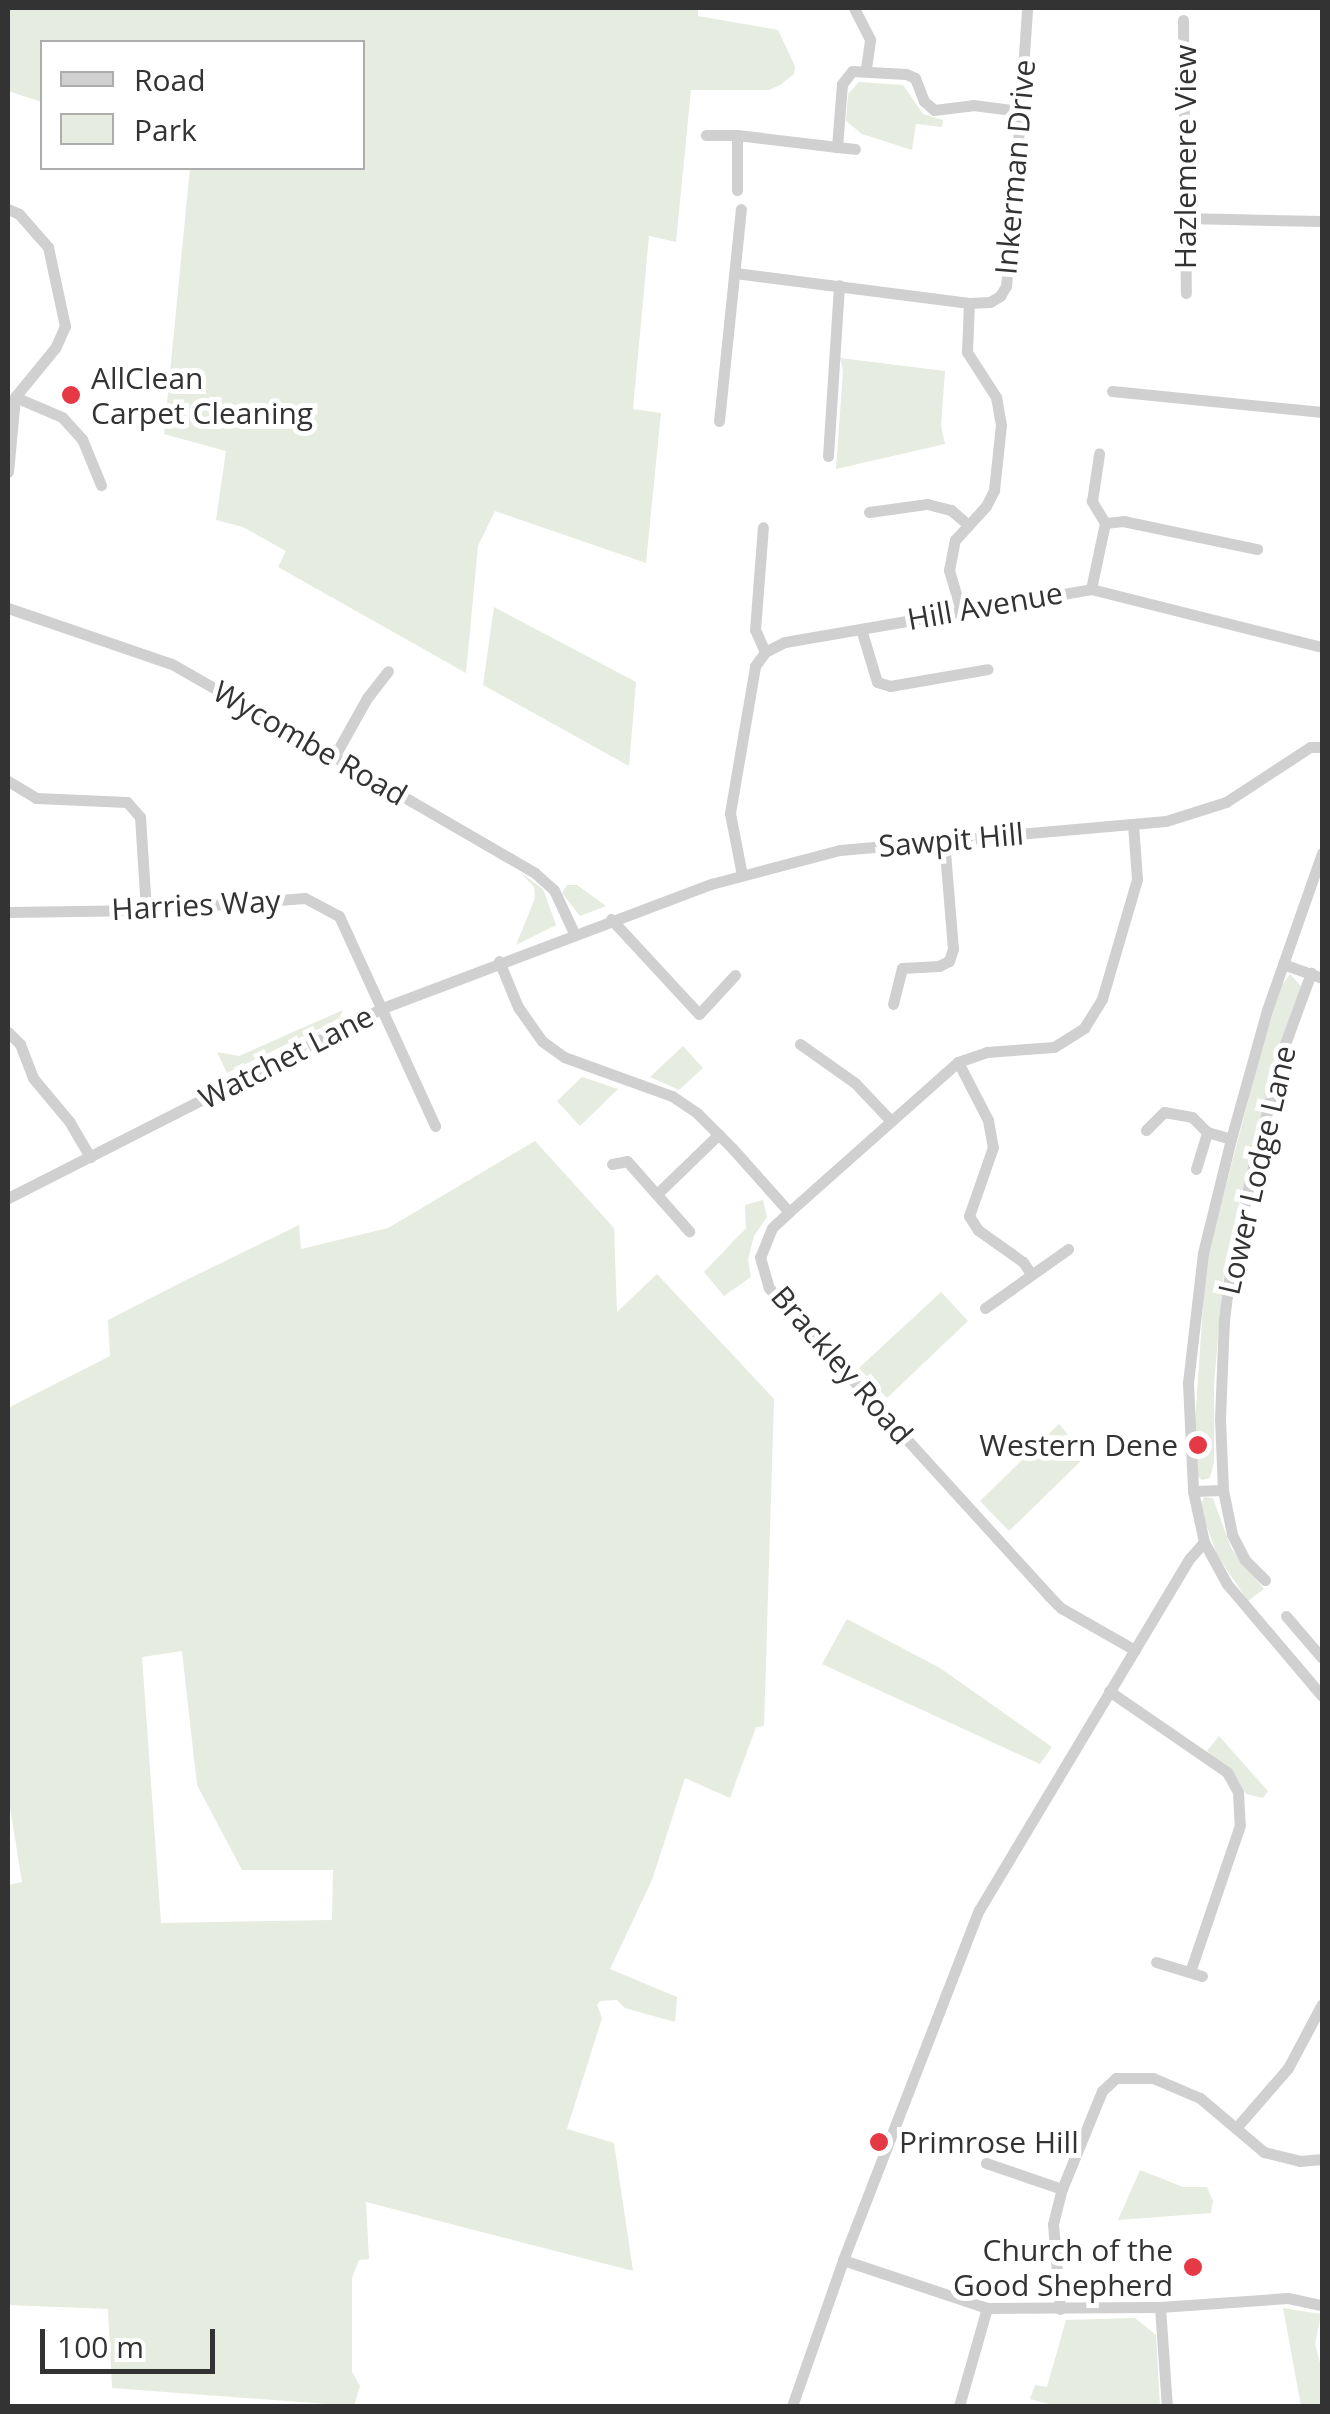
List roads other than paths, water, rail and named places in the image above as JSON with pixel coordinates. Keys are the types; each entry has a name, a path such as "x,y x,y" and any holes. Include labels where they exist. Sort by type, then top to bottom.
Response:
{"street":[{"path":"854,8 870,40 866,68"},
{"name":"Inkerman Drive","path":"735,273 969,303 990,302 1006,286 1027,8"},
{"name":"Hazlemere View","path":"1182,20 1186,293"},
{"path":"837,147 844,78 866,68 915,78 924,101 934,110 974,105 1020,111"},
{"path":"706,135 736,135 855,150"},
{"path":"736,135 737,190"},
{"path":"719,421 741,208"},
{"path":"8,210 19,214 48,247 65,326 55,348 15,397 8,472"},
{"path":"1185,218 1322,222"},
{"path":"828,456 839,286"},
{"path":"960,611 949,570 954,540 986,506 994,490 1001,425 996,397 968,352 969,303"},
{"path":"1112,391 1322,412"},
{"path":"15,397 62,417 82,439 101,485"},
{"path":"1090,589 1105,522 1092,501 1100,454"},
{"path":"868,512 927,504 951,510 966,523"},
{"path":"1105,522 1123,520 1257,549"},
{"path":"742,874 730,813 755,666 764,652 755,630 763,527"},
{"name":"Hill Avenue","path":"764,652 785,642 1090,589 1322,647"},
{"name":"Wycombe Road","path":"8,608 172,664 535,872 554,890 574,934"},
{"path":"861,629 877,682 890,686 988,669"},
{"path":"334,757 367,698 388,671"},
{"name":"Sawpit Hill","path":"574,934 742,874 840,850 1166,821 1226,802 1310,747 1322,747"},
{"path":"8,781 36,798 127,802 140,817 146,910"},
{"path":"1031,1274 1022,1262 978,1230 969,1216 993,1147 988,1120 958,1062 987,1052 1028,1053 1054,1048 1084,1028 1102,999 1137,878 1133,826"},
{"path":"892,1004 902,968 909,964 939,966 949,961 953,949 944,840"},
{"path":"1322,852 1283,964 1231,1139 1203,1254 1188,1383 1193,1491 1204,1542 1227,1584 1322,1696"},
{"name":"Harries Way","path":"8,912 146,910 304,898 339,916 435,1126"},
{"path":"611,919 699,1014 735,975"},
{"name":"Watchet Lane","path":"8,1198 380,1009 574,934"},
{"path":"499,961 523,1016 542,1041 564,1057 672,1096 719,1134 790,1212"},
{"path":"1283,964 1317,976"},
{"name":"Lower Lodge Lane","path":"1265,1580 1245,1560 1232,1534 1222,1490 1220,1419 1231,1264 1285,1044 1317,976"},
{"path":"8,1032 20,1044 33,1078 68,1120 90,1158"},
{"path":"800,1044 855,1084 891,1121"},
{"name":"Brackley Road","path":"958,1062 772,1228 760,1257 769,1288 1049,1596 1135,1650"},
{"path":"1146,1130 1164,1112 1192,1118 1206,1132 1231,1139"},
{"path":"1196,1169 1206,1132"},
{"path":"657,1194 719,1134"},
{"path":"612,1164 627,1161 689,1231"},
{"path":"986,1308 1068,1248"},
{"path":"1193,1491 1222,1490"},
{"path":"792,2406 843,2260 979,1910 1204,1542"},
{"path":"1286,1616 1322,1658"},
{"path":"1109,1692 1227,1772 1238,1792 1240,1825 1196,1974 1156,1962"},
{"path":"1236,2128 1288,2068 1322,2004"},
{"path":"1060,2310 1053,2224 1062,2190 1102,2091 1116,2078 1153,2078 1200,2098 1264,2152 1300,2161 1322,2159"},
{"path":"986,2163 1062,2190"},
{"path":"843,2260 986,2308 1160,2307 1288,2298 1322,2305"},
{"path":"1160,2307 1167,2406"},
{"path":"959,2406 986,2308"}],"place":[{"name":"AllClean Carpet Cleaning","path":"71,395"},
{"name":"Western Dene","path":"1198,1445"},
{"name":"Primrose Hill","path":"879,2142"},
{"name":"Church of the Good Shepherd","path":"1193,2267"}]}
